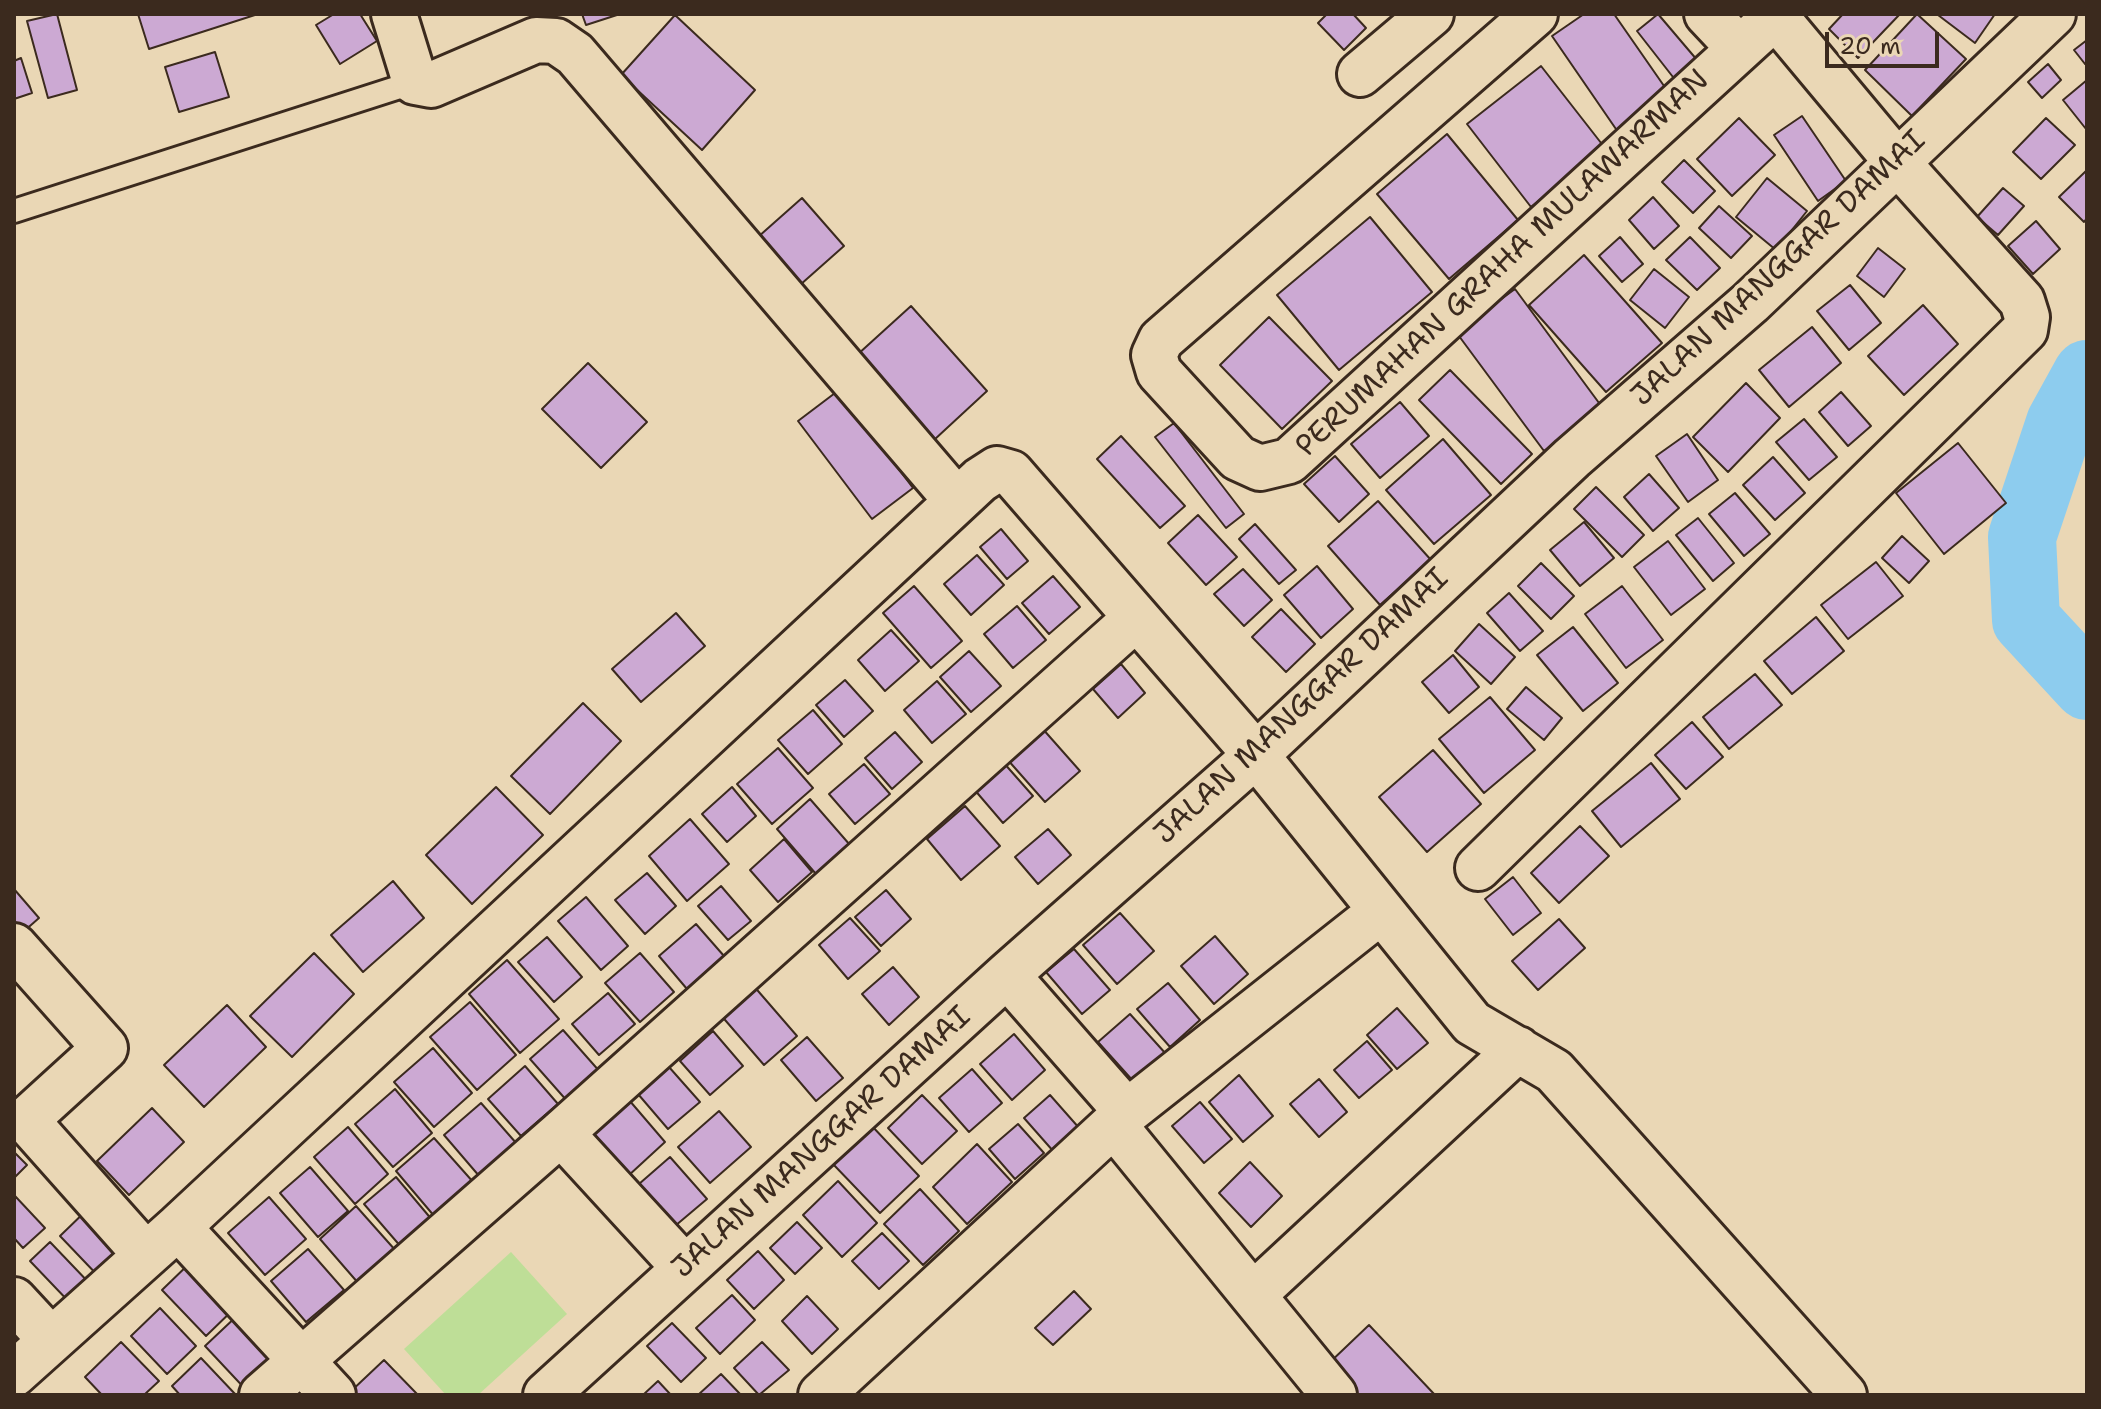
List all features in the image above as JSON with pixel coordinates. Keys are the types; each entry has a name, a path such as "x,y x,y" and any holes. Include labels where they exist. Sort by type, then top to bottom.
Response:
{"street":[{"path":"394,14 415,82 431,85 536,40 556,41 575,54 957,501"},
{"path":"1360,74 1431,14"},
{"name":"PERUMAHAN GRAHA MULAWARMAN","path":"1478,868 2025,330 2027,317 2022,301 1897,162 1777,15 1738,47 1289,461 1260,468 1238,458 1159,372 1154,355 1161,340 1535,14"},
{"path":"1707,14 1738,47"},
{"name":"JALAN MANGGAR DAMAI","path":"546,1395 1007,975 1256,755 1375,639 1572,458 1750,303 2053,14"},
{"path":"14,1374 178,1227 957,501 997,469 1011,473 1256,755 1472,1023 1554,1071 1844,1395"},
{"path":"262,1395 561,1133 1136,618"},
{"path":"821,1395 1121,1118 1380,912"},
{"path":"14,946 105,1048 26,1120 146,1255"},
{"path":"1007,975 1121,1118 1253,1295 1334,1395"},
{"path":"1253,1295 1518,1049"},
{"path":"561,1133 684,1267"},
{"path":"178,1227 333,1395"},
{"path":"14,1300 51,1340"}],"lane":[{"path":"14,211 415,82"}],"green space":[{"path":"511,1252 567,1314 478,1395 446,1395 404,1349"}],"building":[{"path":"57,14 77,90 48,98 27,21"},
{"path":"138,14 258,14 149,49"},
{"path":"334,14 360,14 377,41 340,64 316,25"},
{"path":"582,14 620,14 586,25"},
{"path":"1327,14 1353,14 1366,28 1344,50 1318,23"},
{"path":"1584,14 1614,14 1671,96 1618,132 1552,36"},
{"path":"1658,14 1703,67 1680,86 1637,31"},
{"path":"1843,14 1900,14 1858,58 1829,29"},
{"path":"1917,14 1966,59 1912,116 1865,70"},
{"path":"1939,14 1995,14 1975,43 1938,15"},
{"path":"675,15 755,90 702,150 621,75"},
{"path":"2087,40 2087,62 2085,64 2074,50"},
{"path":"215,52 229,97 179,112 165,67"},
{"path":"21,58 32,93 14,99 14,61"},
{"path":"2048,64 2061,80 2042,98 2028,82"},
{"path":"1541,66 1605,148 1531,207 1467,124"},
{"path":"2087,80 2087,128 2086,129 2063,100"},
{"path":"1802,116 1846,181 1818,201 1774,135"},
{"path":"1739,118 1775,155 1732,196 1697,159"},
{"path":"2046,118 2075,145 2041,179 2013,152"},
{"path":"1447,134 1518,220 1449,279 1377,194"},
{"path":"1684,160 1715,191 1693,213 1662,182"},
{"path":"2087,170 2087,218 2084,222 2059,197"},
{"path":"1767,178 1807,211 1776,250 1736,217"},
{"path":"2003,188 2024,206 1998,235 1977,217"},
{"path":"1653,197 1679,226 1654,249 1629,220"},
{"path":"802,198 844,246 800,285 758,237"},
{"path":"1719,206 1752,236 1731,258 1699,228"},
{"path":"1370,217 1432,292 1339,370 1277,295"},
{"path":"2036,221 2060,249 2033,274 2008,246"},
{"path":"1620,237 1643,264 1622,282 1599,256"},
{"path":"1690,237 1720,268 1697,290 1666,260"},
{"path":"1878,248 1905,269 1884,297 1857,276"},
{"path":"1584,255 1662,343 1606,392 1529,305"},
{"path":"1654,269 1689,297 1665,328 1630,300"},
{"path":"1850,285 1881,323 1849,350 1817,311"},
{"path":"1515,289 1602,407 1544,451 1456,332"},
{"path":"1923,305 1958,344 1904,395 1868,356"},
{"path":"911,306 987,391 934,440 857,355"},
{"path":"1269,317 1332,381 1282,429 1220,365"},
{"path":"1812,327 1841,363 1789,407 1759,370"},
{"path":"588,363 647,422 601,468 542,409"},
{"path":"1450,370 1532,454 1501,484 1419,400"},
{"path":"1746,383 1780,418 1728,472 1693,437"},
{"path":"839,390 913,488 872,519 798,421"},
{"path":"1841,392 1871,426 1848,446 1819,412"},
{"path":"1400,402 1429,436 1380,478 1351,444"},
{"path":"1804,419 1837,457 1809,480 1776,442"},
{"path":"1174,423 1244,514 1226,528 1155,437"},
{"path":"1687,434 1718,480 1688,502 1656,456"},
{"path":"1121,436 1185,506 1160,528 1097,459"},
{"path":"1443,439 1491,495 1434,544 1386,490"},
{"path":"1958,443 2006,503 1944,554 1896,493"},
{"path":"1335,456 1369,494 1339,522 1304,484"},
{"path":"1773,457 1805,493 1775,520 1743,485"},
{"path":"1649,474 1679,508 1653,531 1624,497"},
{"path":"1596,487 1644,535 1622,557 1574,509"},
{"path":"1735,493 1770,534 1744,556 1709,514"},
{"path":"1378,501 1431,560 1380,605 1328,546"},
{"path":"1198,515 1237,557 1206,585 1168,543"},
{"path":"1698,518 1734,563 1713,581 1676,535"},
{"path":"1584,522 1614,558 1580,586 1550,550"},
{"path":"1255,524 1296,570 1279,584 1239,539"},
{"path":"1001,529 1028,561 1007,579 980,547"},
{"path":"1902,536 1929,561 1909,583 1882,558"},
{"path":"1668,541 1705,589 1671,615 1634,567"},
{"path":"977,555 1004,585 971,615 944,584"},
{"path":"1876,562 1903,596 1848,639 1821,605"},
{"path":"1541,563 1574,596 1551,619 1518,586"},
{"path":"1317,566 1353,609 1321,638 1284,595"},
{"path":"1243,569 1272,600 1244,626 1214,594"},
{"path":"1053,576 1080,607 1049,634 1022,603"},
{"path":"914,586 962,641 931,668 883,613"},
{"path":"1622,586 1663,640 1626,668 1585,614"},
{"path":"1509,593 1543,631 1520,651 1487,613"},
{"path":"1017,606 1046,640 1013,668 984,634"},
{"path":"1281,609 1315,644 1286,672 1252,637"},
{"path":"676,613 705,646 641,702 612,669"},
{"path":"1816,617 1844,651 1792,694 1764,661"},
{"path":"1479,624 1515,657 1491,684 1455,651"},
{"path":"1573,627 1618,683 1583,711 1537,655"},
{"path":"891,630 919,661 885,691 858,660"},
{"path":"969,651 1001,686 971,712 940,677"},
{"path":"1453,655 1479,687 1449,713 1422,682"},
{"path":"1121,664 1145,693 1118,718 1093,689"},
{"path":"1755,674 1782,705 1729,749 1703,717"},
{"path":"845,680 873,711 844,737 816,705"},
{"path":"937,681 966,714 932,743 904,710"},
{"path":"1526,687 1562,718 1544,740 1507,709"},
{"path":"1490,697 1535,750 1484,793 1439,739"},
{"path":"583,703 621,741 550,814 511,776"},
{"path":"813,710 842,744 808,774 778,740"},
{"path":"1034,719 1080,771 1045,802 999,750"},
{"path":"1692,722 1723,757 1686,789 1655,755"},
{"path":"895,732 922,762 892,789 865,758"},
{"path":"778,748 813,788 772,824 737,784"},
{"path":"1433,750 1481,804 1427,852 1379,797"},
{"path":"1003,762 1033,796 1003,823 973,788"},
{"path":"1651,763 1680,799 1621,847 1592,811"},
{"path":"864,764 890,794 855,824 829,794"},
{"path":"496,787 543,835 472,904 426,855"},
{"path":"732,787 756,816 727,842 702,814"},
{"path":"810,799 850,845 816,874 777,829"},
{"path":"965,806 1000,846 961,880 927,839"},
{"path":"690,819 729,864 687,901 649,856"},
{"path":"1580,826 1609,856 1559,903 1531,873"},
{"path":"1048,829 1071,855 1038,884 1015,857"},
{"path":"784,839 812,872 778,902 750,870"},
{"path":"647,873 676,906 645,934 615,900"},
{"path":"1513,877 1541,913 1513,935 1485,899"},
{"path":"393,881 424,918 363,972 331,935"},
{"path":"721,886 751,921 728,940 698,906"},
{"path":"14,889 39,918 14,940"},
{"path":"886,890 911,919 881,946 855,917"},
{"path":"586,897 628,946 601,970 558,921"},
{"path":"1120,913 1154,951 1117,984 1083,945"},
{"path":"850,918 880,951 848,979 819,945"},
{"path":"1559,919 1585,948 1538,990 1512,961"},
{"path":"696,924 724,956 687,989 659,956"},
{"path":"1215,936 1248,974 1214,1004 1181,966"},
{"path":"547,937 582,977 554,1002 518,962"},
{"path":"1074,949 1110,990 1082,1014 1046,972"},
{"path":"314,953 354,994 292,1057 250,1016"},
{"path":"640,953 674,992 640,1022 605,983"},
{"path":"507,960 559,1019 520,1053 469,994"},
{"path":"893,967 919,997 889,1025 862,994"},
{"path":"1168,983 1200,1020 1170,1047 1137,1009"},
{"path":"752,984 797,1036 764,1065 719,1013"},
{"path":"608,993 635,1024 599,1055 572,1024"},
{"path":"470,1002 516,1055 477,1090 430,1037"},
{"path":"227,1005 266,1047 204,1107 164,1065"},
{"path":"1397,1008 1428,1043 1397,1069 1367,1035"},
{"path":"1130,1014 1166,1054 1134,1082 1098,1042"},
{"path":"563,1030 601,1073 568,1102 530,1059"},
{"path":"713,1031 743,1066 710,1095 680,1061"},
{"path":"1014,1034 1045,1070 1012,1100 980,1064"},
{"path":"807,1037 843,1078 816,1101 781,1060"},
{"path":"1367,1041 1392,1070 1359,1098 1334,1070"},
{"path":"433,1048 472,1093 434,1127 394,1082"},
{"path":"525,1066 558,1104 521,1136 488,1099"},
{"path":"669,1067 700,1102 668,1129 638,1094"},
{"path":"972,1069 1002,1103 969,1132 939,1098"},
{"path":"1239,1075 1273,1116 1243,1142 1209,1102"},
{"path":"1319,1079 1347,1112 1319,1137 1290,1104"},
{"path":"395,1089 432,1133 393,1167 355,1124"},
{"path":"922,1095 957,1131 922,1164 888,1128"},
{"path":"1050,1095 1080,1129 1054,1152 1024,1118"},
{"path":"629,1100 665,1142 628,1176 592,1133"},
{"path":"1200,1102 1232,1139 1204,1163 1172,1126"},
{"path":"481,1103 517,1144 480,1177 444,1135"},
{"path":"152,1108 184,1142 129,1195 97,1161"},
{"path":"719,1111 751,1147 710,1183 678,1147"},
{"path":"1018,1124 1044,1153 1015,1179 989,1149"},
{"path":"871,1125 919,1176 880,1213 832,1163"},
{"path":"348,1127 388,1174 355,1204 314,1157"},
{"path":"434,1138 474,1183 435,1217 396,1171"},
{"path":"977,1144 1012,1182 967,1224 933,1187"},
{"path":"14,1152 27,1165 14,1178"},
{"path":"670,1157 707,1199 675,1226 639,1184"},
{"path":"1250,1162 1282,1196 1251,1227 1219,1193"},
{"path":"310,1167 348,1211 318,1237 280,1193"},
{"path":"396,1177 433,1221 402,1248 364,1204"},
{"path":"838,1181 877,1223 842,1257 803,1215"},
{"path":"920,1189 959,1231 923,1265 884,1224"},
{"path":"15,1196 45,1228 23,1248 14,1238"},
{"path":"269,1197 306,1239 265,1275 228,1233"},
{"path":"93,1204 135,1250 103,1281 60,1236"},
{"path":"356,1206 396,1251 359,1284 320,1239"},
{"path":"797,1222 822,1248 795,1274 770,1248"},
{"path":"882,1233 909,1261 879,1289 852,1261"},
{"path":"50,1242 93,1287 73,1306 30,1261"},
{"path":"308,1249 344,1290 306,1322 271,1281"},
{"path":"758,1251 784,1280 754,1309 727,1280"},
{"path":"194,1259 238,1305 206,1336 162,1290"},
{"path":"1074,1291 1091,1309 1053,1345 1035,1328"},
{"path":"732,1295 755,1320 720,1354 696,1328"},
{"path":"807,1296 838,1329 812,1354 782,1321"},
{"path":"160,1308 196,1346 167,1374 131,1336"},
{"path":"240,1313 284,1360 249,1393 205,1346"},
{"path":"672,1323 706,1358 681,1382 647,1346"},
{"path":"1369,1325 1435,1395 1353,1395 1326,1366"},
{"path":"121,1342 159,1381 144,1395 102,1395 85,1377"},
{"path":"762,1342 789,1370 759,1395 734,1368"},
{"path":"201,1358 236,1395 180,1395 172,1386"},
{"path":"384,1360 418,1395 348,1394"},
{"path":"721,1374 741,1395 698,1395"},
{"path":"658,1381 671,1395 643,1395"}],"waterway":[{"path":"2087,374 2060,423 2022,537 2026,620 2087,686"}]}
